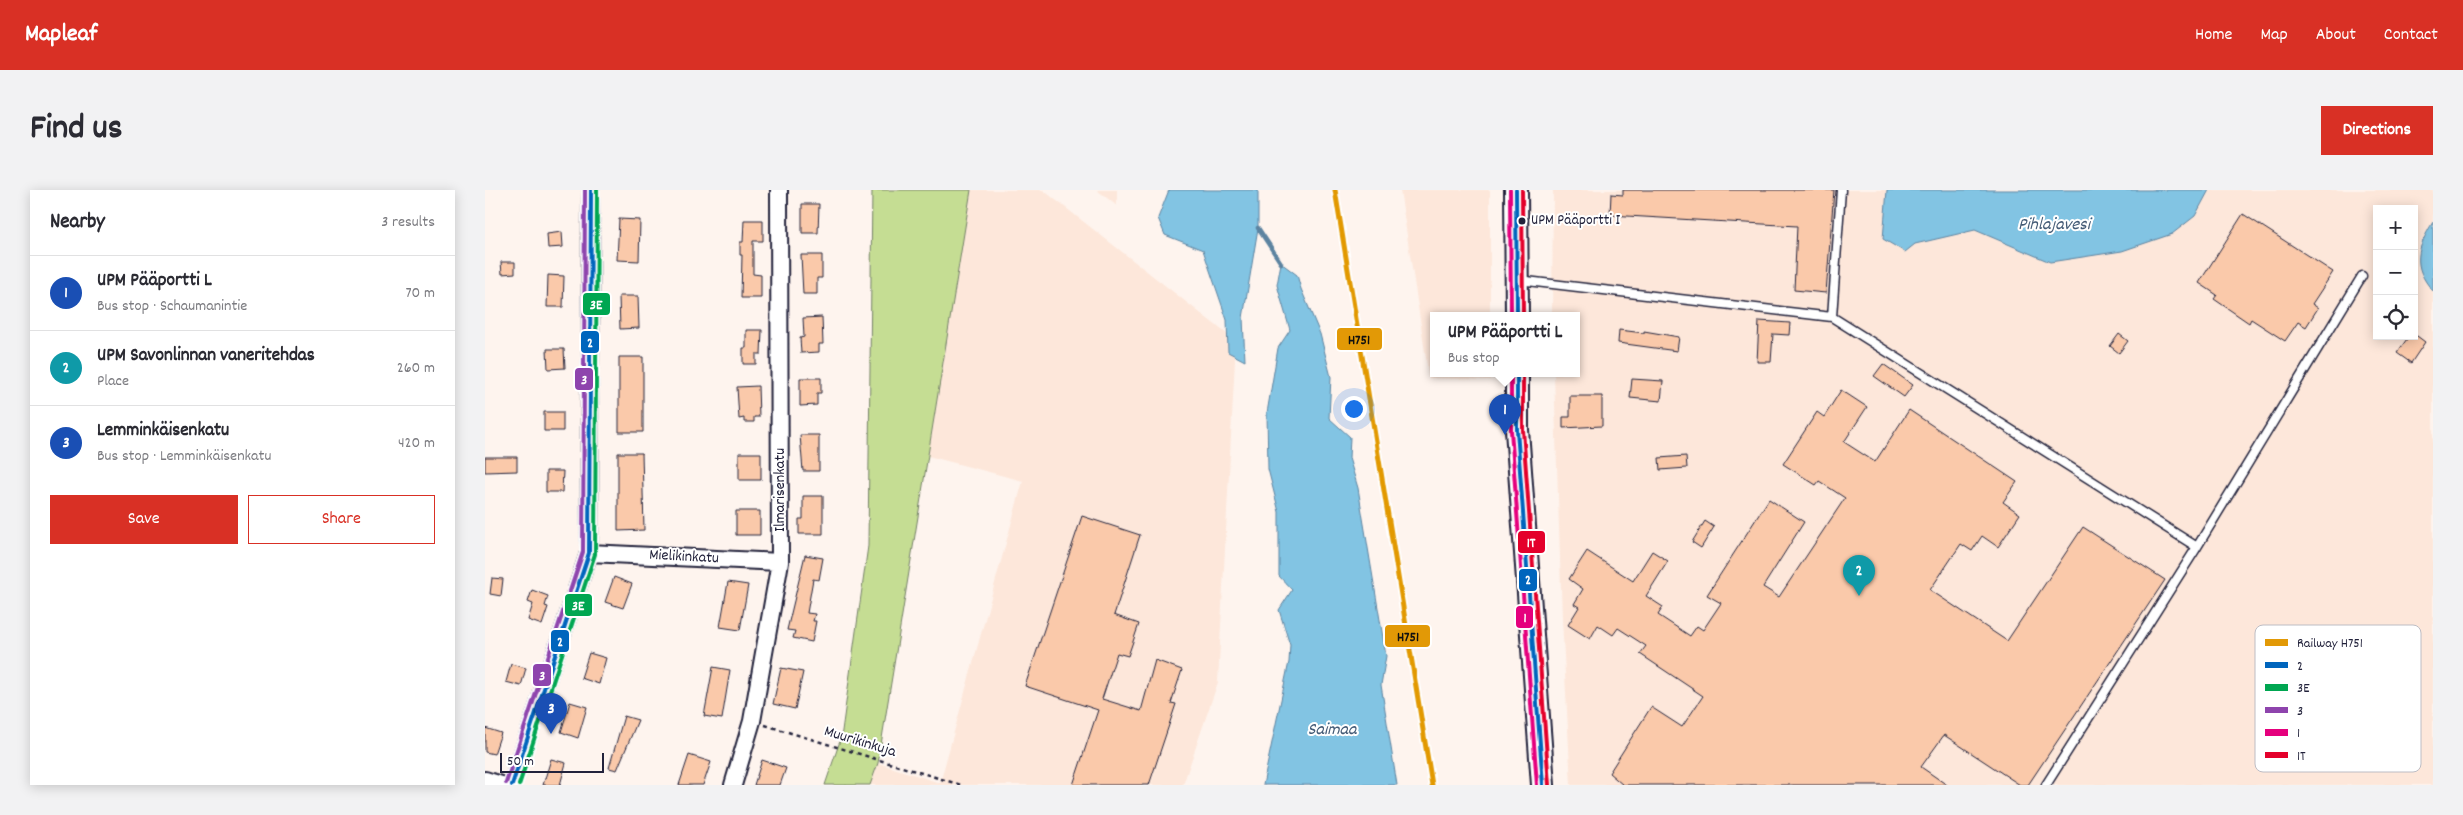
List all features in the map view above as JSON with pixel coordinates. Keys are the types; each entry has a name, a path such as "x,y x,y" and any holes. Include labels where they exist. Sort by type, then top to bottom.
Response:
{"street":[{"path":"512,785 589,553 591,190"},
{"name":"Ilmarisenkatu","path":"733,785 752,721 780,562 779,190"},
{"path":"1516,190 1517,312"},
{"path":"1517,377 1517,430 1543,785"},
{"name":"Mielikinkatu","path":"589,553 780,562"},
{"path":"485,780 501,785"}],"lane":[{"path":"1832,317 1841,190"},
{"path":"2046,785 2197,547 2362,276"},
{"path":"1516,280 1832,317 2197,547"}],"path":[{"name":"Muurikinkuja","path":"752,721 961,785"}],"shaded area":[{"path":"971,190 1043,190 1236,341 1218,682 1183,785 870,785 878,763 940,783 1023,481 928,456"},
{"path":"1097,190 1117,190 1117,206"},
{"path":"1400,190 1490,190 1490,312 1430,312 1430,377 1490,377 1490,380 1429,378"},
{"path":"1553,190 1887,190 1883,238 1915,244 1975,230 2050,262 2195,216 2209,190 2433,190 2433,222 2420,244 2428,285 2433,291 2433,785 1571,785 1562,619 1554,377 1580,377 1580,312 1552,312"}],"green space":[{"path":"872,190 971,190 878,763 870,785 825,785 841,738 868,546"}],"water":[{"path":"1169,190 1258,190 1258,228 1243,318 1245,361 1228,352 1227,320 1203,250 1165,235 1158,218"},
{"name":"Pihlajavesi","path":"1887,190 2209,190 2195,216 2172,234 2122,251 2050,262 1975,230 1915,244 1905,252 1883,239"},
{"path":"2433,222 2433,291 2421,273 2419,257 2423,240"},
{"name":"Saimaa","path":"1281,263 1297,275 1320,334 1331,377 1329,418 1350,437 1349,458 1358,488 1386,656 1381,685 1397,785 1263,785 1289,662 1290,645 1279,610 1292,590 1279,576 1279,512 1268,469 1267,413 1278,348 1290,330 1277,285"}],"building":[{"path":"1623,190 1834,190 1826,293 1794,290 1797,226 1610,215 1611,194 1623,195"},
{"path":"802,204 819,204 818,233 802,233"},
{"path":"2243,214 2333,272 2312,304 2318,308 2306,327 2298,322 2285,341 2251,319 2249,323 2214,299 2217,295 2199,283"},
{"path":"619,219 640,220 639,261 617,260"},
{"path":"744,220 763,220 763,241 753,241 753,274 761,275 761,298 741,298 742,255 740,255 740,242 743,242"},
{"path":"562,232 563,247 548,248 547,234"},
{"path":"801,255 822,255 822,278 817,278 817,294 803,294"},
{"path":"501,262 515,262 515,273 502,274"},
{"path":"548,275 564,276 563,307 547,307"},
{"path":"619,296 638,296 639,328 620,329"},
{"path":"822,317 823,344 819,344 819,352 801,353 800,338 804,337 803,318"},
{"path":"1759,321 1790,323 1789,335 1773,334 1771,362 1757,362"},
{"path":"746,330 762,330 761,354 756,354 756,364 743,364 743,348 746,348"},
{"path":"1619,330 1644,333 1644,331 1679,337 1677,351 1618,343"},
{"path":"2119,334 2128,341 2119,353 2110,346"},
{"path":"2418,337 2425,342 2411,363 2397,353 2406,340 2418,340"},
{"path":"547,349 564,349 565,368 548,369"},
{"path":"619,357 643,357 643,432 619,432"},
{"path":"1883,364 1913,385 1904,397 1874,376"},
{"path":"800,378 821,378 821,393 817,393 817,405 800,406"},
{"path":"1632,379 1663,381 1661,401 1630,398"},
{"path":"758,386 759,417 754,417 754,422 744,422 744,418 739,419 737,387"},
{"path":"1841,390 1867,407 1844,442 1875,462 1909,410 2017,482 2003,502 2020,514 1998,547 1982,536 1972,551 1961,544 1930,590 2007,641 2083,527 2165,580 2028,785 2020,785 1944,735 1921,767 1947,785 1623,785 1609,773 1651,707 1682,727 1703,696 1640,654 1646,646 1618,628 1613,635 1598,625 1590,639 1568,625 1579,607 1574,604 1583,589 1569,579 1587,551 1633,581 1652,551 1668,561 1646,596 1663,607 1658,615 1690,636 1697,626 1703,630 1721,603 1707,595 1769,499 1804,522 1763,587 1779,597 1845,498 1819,481 1816,485 1783,464 1817,412 1824,417"},
{"path":"1570,396 1602,396 1602,426 1563,428 1563,417 1570,417"},
{"path":"544,412 563,412 563,431 544,431"},
{"path":"800,435 819,435 819,471 803,471"},
{"path":"618,453 642,453 644,530 618,531"},
{"path":"739,453 761,453 761,480 739,480"},
{"path":"1686,456 1687,468 1660,470 1659,458"},
{"path":"485,457 517,457 517,471 485,472"},
{"path":"546,471 563,471 562,492 546,492"},
{"path":"803,496 823,496 823,534 799,534 799,519 803,519"},
{"path":"736,511 760,511 760,535 736,535"},
{"path":"1082,516 1140,535 1114,615 1139,624 1128,656 1117,653 1102,699 1141,711 1155,660 1182,670 1171,703 1176,704 1149,785 1073,785 1098,710 1025,686"},
{"path":"1705,521 1714,527 1701,548 1692,542"},
{"path":"805,555 823,558 819,580 813,579 807,613 815,614 813,621 816,621 812,642 793,638 795,631 787,630"},
{"path":"614,577 632,584 623,608 605,602"},
{"path":"492,578 503,579 501,596 490,594"},
{"path":"728,582 748,585 740,630 720,627"},
{"path":"532,590 548,596 545,606 548,607 542,625 528,620 533,604 528,602"},
{"path":"589,653 606,658 599,684 581,678"},
{"path":"511,664 526,668 521,686 506,682"},
{"path":"713,667 730,670 722,719 704,716"},
{"path":"781,668 803,672 795,709 773,704"},
{"path":"570,702 587,707 578,738 561,732"},
{"path":"624,716 638,720 617,770 609,768"},
{"path":"485,728 501,733 494,754 485,752"},
{"path":"689,755 711,762 703,785 679,785"},
{"path":"551,759 566,763 560,785 543,785"},
{"path":"762,760 786,768 780,785 754,785"}],"waterway":[{"path":"1258,228 1281,263"}],"rail line":[{"name":"H751","path":"1335,190 1432,785"}],"transit line":[{"name":"3","path":"506,783 583,552 585,190"},
{"name":"2","path":"512,785 589,553 591,190"},
{"name":"3E","path":"519,785 595,554 597,190"},
{"name":"1","path":"1510,190 1511,312"},
{"name":"2","path":"1516,190 1517,312"},
{"name":"1T","path":"1522,190 1523,312"},
{"name":"1","path":"1511,377 1511,430 1537,785"},
{"name":"2","path":"1517,377 1517,430 1543,785"},
{"name":"1T","path":"1523,377 1523,430 1549,785"}],"place":[{"name":"UPM Pääportti I","path":"1522,221"},
{"name":"UPM Pääportti L","path":"1505,435"},
{"name":"UPM Savonlinnan vaneritehdas","path":"1859,596"},
{"name":"Lemminkäisenkatu","path":"551,734"}]}
